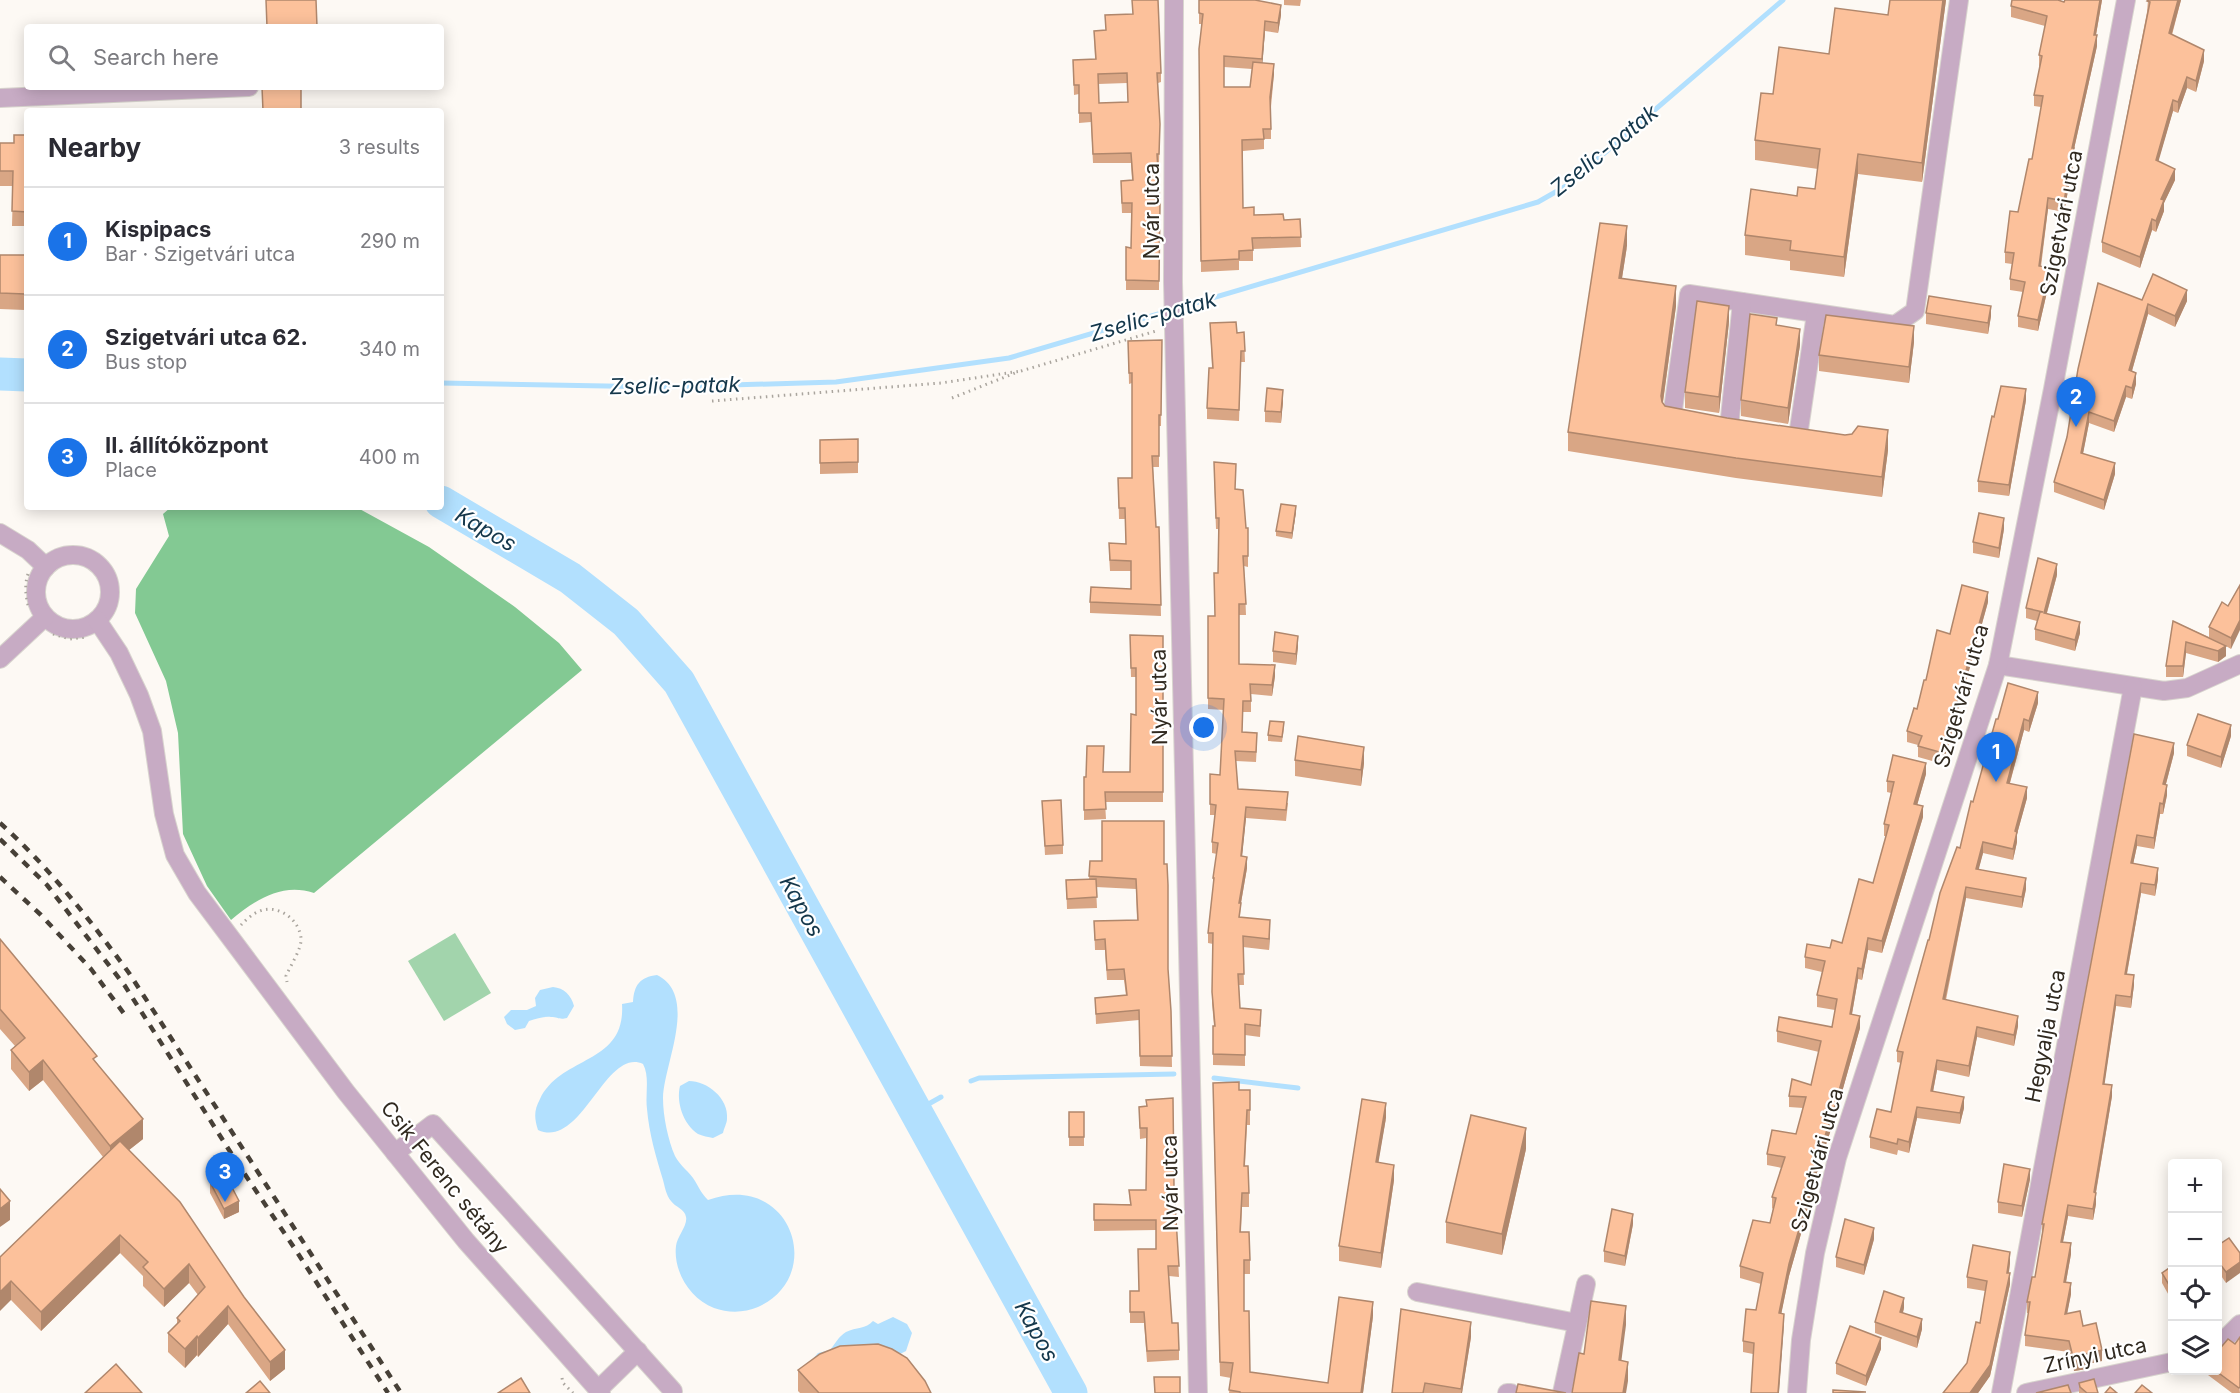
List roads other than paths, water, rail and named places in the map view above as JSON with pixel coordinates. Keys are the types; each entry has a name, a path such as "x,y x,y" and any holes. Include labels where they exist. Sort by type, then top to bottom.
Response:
{"street":[{"name":"Nyár utca","path":"1174,0 1173,282 1198,1393"},
{"path":"1752,430 1672,417 1689,294 1895,324 1915,311 1959,0"},
{"name":"Szigetvári utca","path":"1797,1393 1801,1340 1815,1253 1837,1158 1998,665 2053,389 2126,0"},
{"path":"0,98 181,90"},
{"path":"1729,427 1742,302"},
{"path":"1816,314 1792,435 1817,439"},
{"path":"0,533 28,550 38,568 37,614 0,659"},
{"path":"37,614 55,625 77,629 97,620 109,600 109,587 105,575 89,559 64,556 38,568"},
{"name":"Csik Ferenc sétány","path":"97,620 118,652 139,695 152,731 164,814 175,855 197,893 346,1092 395,1153 466,1240 600,1391"},
{"path":"1998,665 2163,691 2187,688 2240,664"},
{"name":"Hegyalja utca","path":"2001,1393 2133,687"},
{"path":"395,1153 433,1124 674,1391"},
{"path":"1562,1393 1586,1284"},
{"path":"1417,1292 1577,1323"},
{"path":"2222,1339 2240,1324"},
{"path":"600,1391 638,1352"},
{"name":"Zrínyi utca","path":"2026,1393 2168,1363"}],"water":[{"path":"657,975 669,985 676,998 678,1014 663,1098 666,1128 675,1156 708,1200 737,1195 761,1200 778,1212 790,1231 794,1252 791,1273 779,1292 753,1309 725,1311 705,1304 691,1291 680,1274 676,1246 686,1217 668,1196 658,1163 648,1118 647,1080 643,1064 629,1063 617,1070 568,1126 554,1132 538,1130 535,1114 540,1099 550,1085 562,1074 603,1049 614,1038 620,1024 622,1004 633,1002 635,991 642,980"},
{"path":"553,987 564,991 573,1002 574,1006 567,1018 540,1018 529,1021 525,1028 515,1030 507,1024 504,1017 511,1010 527,1010 536,1006 535,998 540,990"},
{"path":"689,1081 709,1087 721,1098 727,1111 723,1133 713,1138 703,1136 688,1125 680,1106 679,1092 680,1086"},
{"path":"893,1317 907,1324 912,1333 906,1351 898,1355 811,1361 818,1353 830,1350 846,1332 873,1321 878,1324"}],"waterway":[{"name":"Zselic-patak","path":"444,383 662,387 836,382 1009,358 1538,202 1566,186 1783,0"},
{"name":"Kapos","path":"0,374 24,375"},
{"name":"Kapos","path":"444,504 570,578 626,622 679,682 1071,1393"},
{"path":"971,1081 979,1078 1174,1074"},
{"path":"1214,1078 1298,1088"},
{"path":"916,1111 941,1097"}],"railway":[{"path":"0,823 68,895 129,973 401,1393"},
{"path":"0,839 47,885 125,986 388,1393"},
{"path":"0,877 41,915 91,969 128,1019"}],"place":[{"name":"Szigetvári utca 62.","path":"2076,427"},
{"name":"Kispipacs","path":"1996,782"},
{"name":"II. állítóközpont","path":"225,1202"}]}
